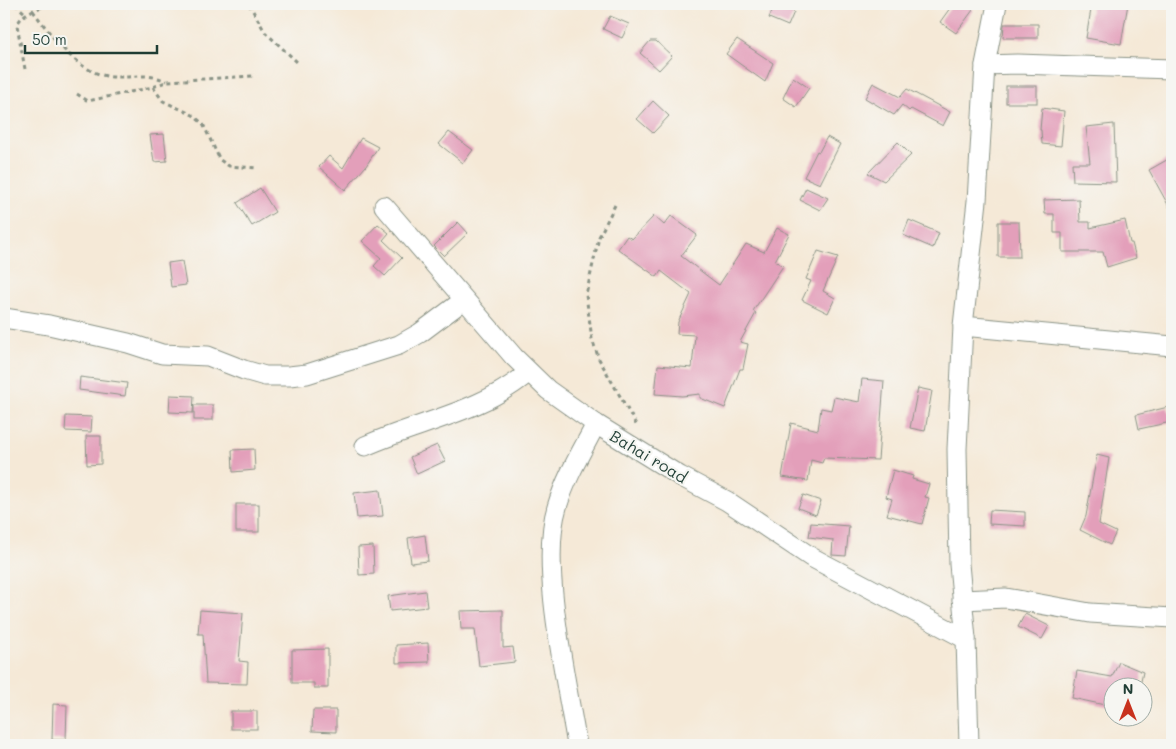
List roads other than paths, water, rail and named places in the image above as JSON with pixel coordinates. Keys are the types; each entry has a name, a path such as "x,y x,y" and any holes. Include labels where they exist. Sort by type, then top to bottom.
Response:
{"street":[{"path":"969,745 966,639 959,564 957,449 963,326 977,201 985,65 997,4"},
{"path":"985,65 1017,64 1172,70"},
{"name":"Bahai road","path":"384,206 464,300 481,316 529,372 548,390 596,424 680,476 727,501 811,557 966,639"},
{"path":"4,318 48,325 128,343 162,354 208,356 265,376 289,376 306,374 399,345 420,333 464,300"},
{"path":"963,326 1172,346"},
{"path":"364,446 391,435 462,412 509,389 529,372"},
{"path":"577,745 555,601 552,561 553,534 556,508 568,478 596,424"},
{"path":"962,600 1006,598 1090,612 1172,618"}]}
